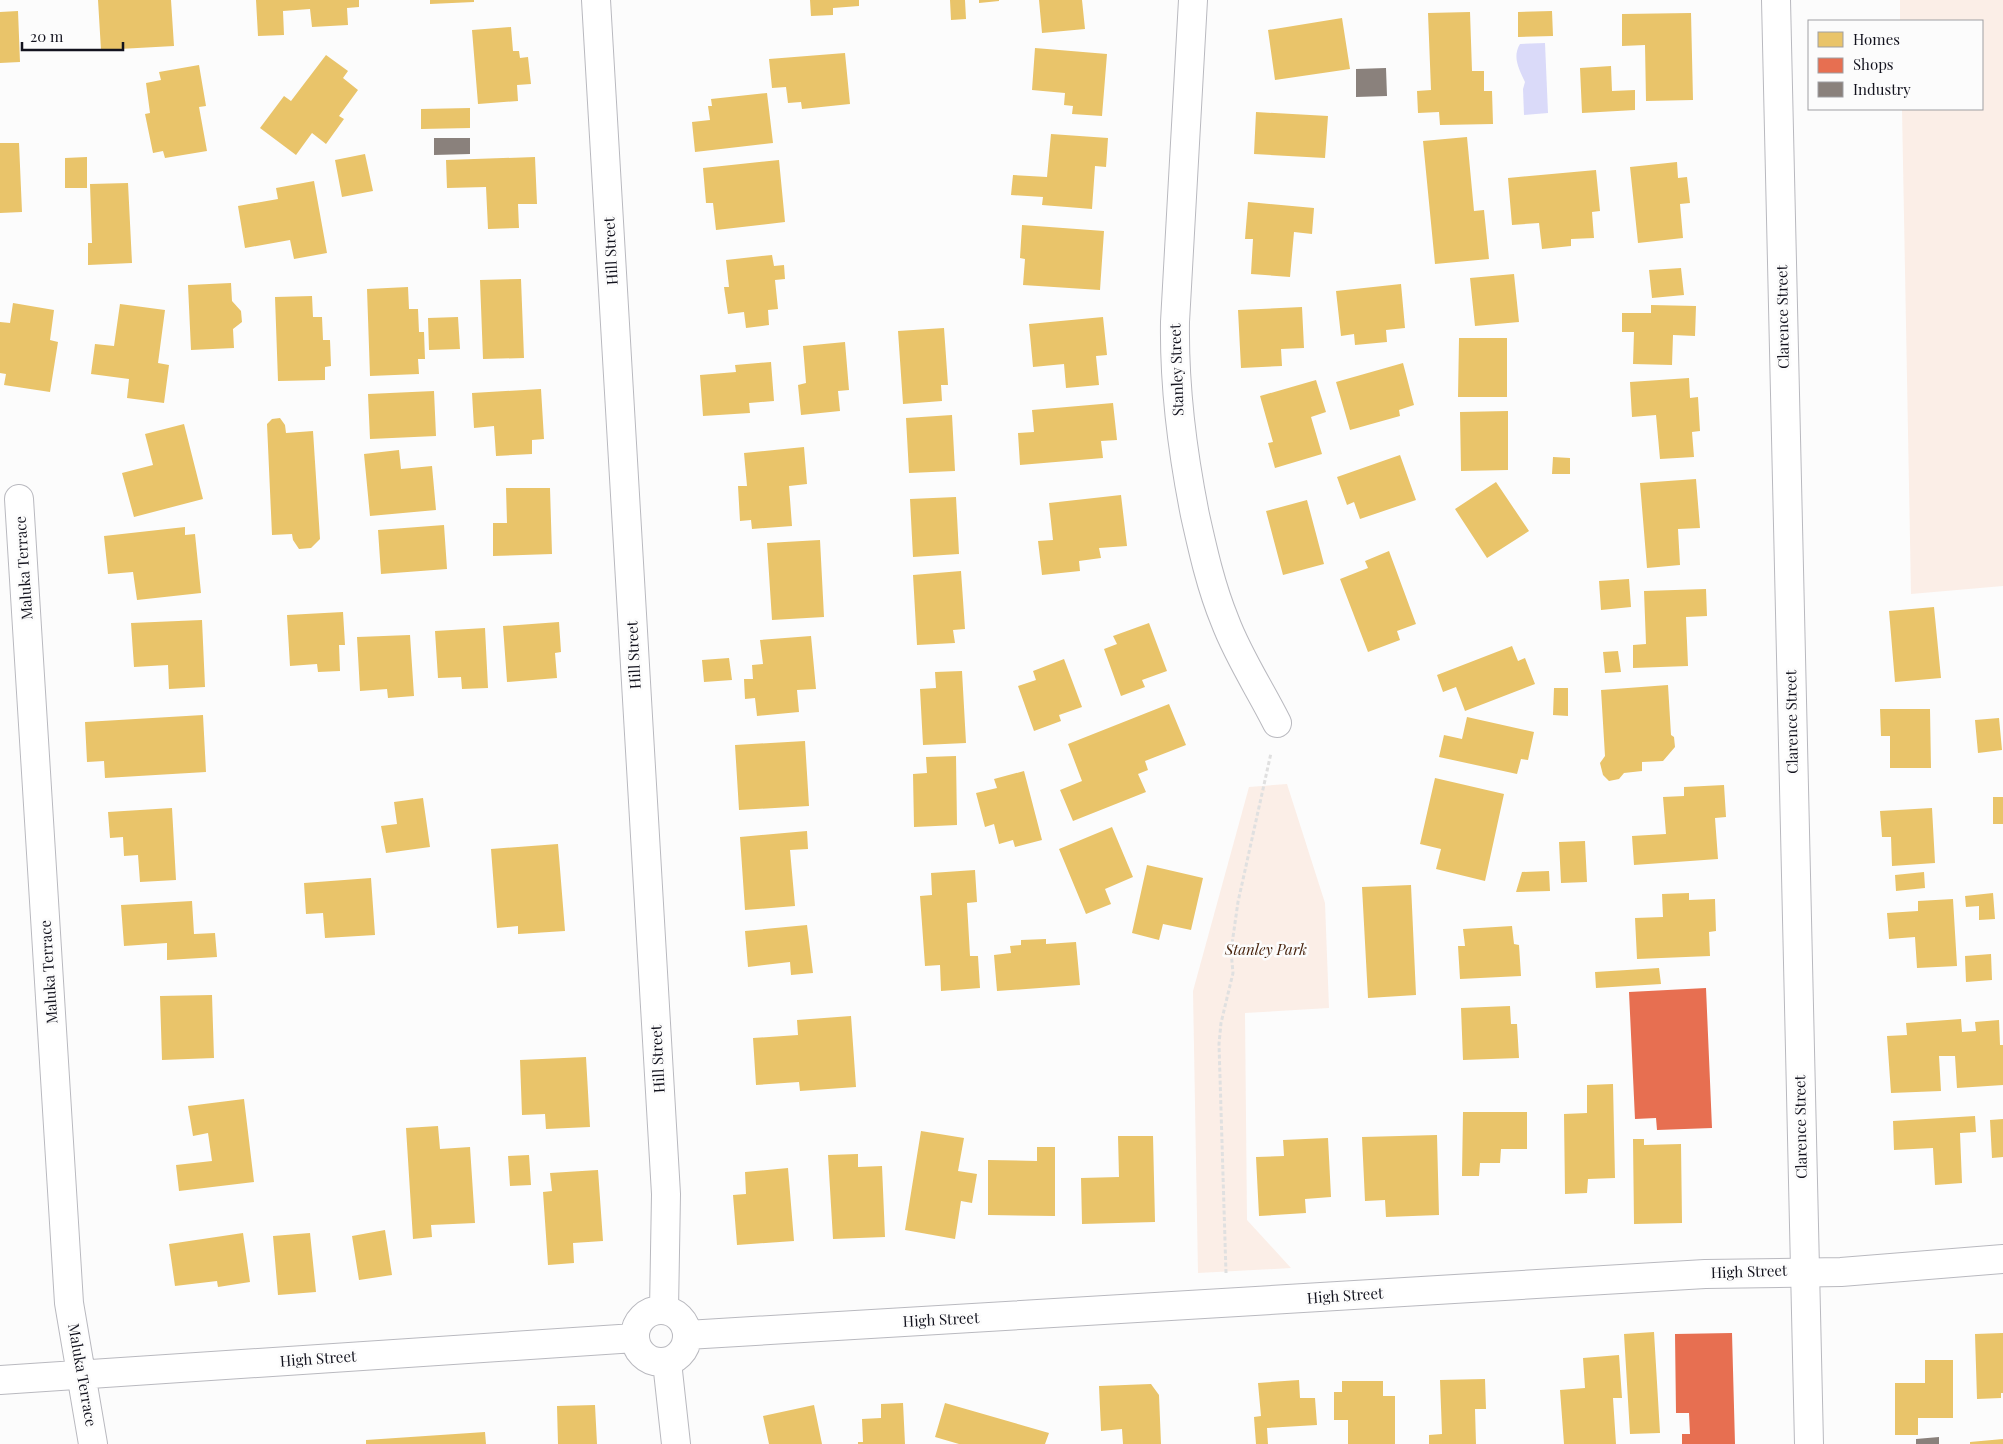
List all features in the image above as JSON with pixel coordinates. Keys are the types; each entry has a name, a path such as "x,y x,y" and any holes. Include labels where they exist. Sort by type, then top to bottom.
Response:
{"street":[{"name":"Hill Street","path":"596,0 666,1194 664,1310"},
{"name":"Stanley Street","path":"1193,0 1175,322 1178,418 1205,563 1225,622 1277,723"},
{"name":"Clarence Street","path":"1776,0 1809,1444"},
{"name":"Maluka Terrace","path":"19,499 69,1304 93,1444"},
{"name":"High Street","path":"687,1335 1705,1274 1805,1271 1841,1272 2003,1259"},
{"path":"664,1310 678,1316 682,1322 687,1335 682,1352 675,1359 667,1362 649,1360 637,1347 635,1338 638,1323 643,1317 664,1310"},
{"name":"High Street","path":"0,1380 635,1338"},
{"path":"667,1362 676,1444"}],"path":[{"path":"1227,1303 1218,1044 1221,1022 1233,973 1231,951 1238,902 1277,723"}],"green space":[{"path":"1900,0 2003,0 2003,586 1911,594 1902,110 1983,110 1983,20 1900,20"},
{"name":"Stanley Park","path":"1287,784 1325,903 1329,1008 1245,1013 1247,1220 1291,1268 1198,1273 1193,991 1249,787"}],"water":[{"path":"1545,43 1548,113 1524,115 1523,89 1525,82 1517,63 1518,49 1520,44"}],"building: Homes":[{"path":"98,0 171,0 174,46 101,50"},
{"path":"256,0 359,0 359,7 347,8 348,25 312,27 310,9 283,11 284,35 258,36"},
{"path":"430,0 474,0 474,2 430,4"},
{"path":"810,0 859,0 859,6 833,8 833,15 811,16"},
{"path":"950,0 965,0 966,19 951,20"},
{"path":"979,0 999,0 999,1 979,3"},
{"path":"1039,0 1082,0 1085,29 1042,33"},
{"path":"18,11 20,62 0,63 0,12"},
{"path":"1552,11 1553,36 1518,37 1518,12"},
{"path":"1470,12 1472,71 1484,71 1484,91 1492,91 1493,124 1440,125 1439,112 1418,113 1417,91 1431,90 1428,13"},
{"path":"1691,13 1693,100 1646,101 1645,45 1622,46 1622,14"},
{"path":"1342,18 1350,69 1275,80 1268,30"},
{"path":"511,27 513,51 519,51 520,58 528,57 531,84 517,85 518,101 478,104 472,30"},
{"path":"1035,48 1107,54 1102,116 1072,114 1073,106 1064,105 1065,93 1032,90"},
{"path":"845,53 850,104 802,109 801,102 788,103 786,87 772,88 769,59"},
{"path":"326,55 348,71 343,78 358,90 339,116 344,119 326,144 312,133 296,155 260,128 284,96 291,101"},
{"path":"199,65 206,106 199,107 207,151 165,158 163,151 153,153 145,114 150,113 146,83 161,80 159,72"},
{"path":"1611,66 1612,91 1635,90 1635,110 1582,113 1580,68"},
{"path":"767,93 773,143 695,152 692,122 710,120 708,106 712,106 711,99"},
{"path":"470,108 470,128 421,129 421,109"},
{"path":"1256,112 1328,116 1325,158 1254,154"},
{"path":"1051,134 1108,138 1106,167 1095,166 1092,209 1042,205 1043,197 1011,195 1013,175 1047,177"},
{"path":"1467,137 1474,211 1484,210 1489,259 1435,264 1423,141"},
{"path":"0,143 19,143 22,212 0,213"},
{"path":"365,154 373,191 342,197 335,160"},
{"path":"87,157 87,188 65,188 65,158"},
{"path":"535,157 537,204 518,204 519,228 488,229 486,187 447,188 446,160"},
{"path":"779,160 785,222 716,230 713,203 706,203 703,168"},
{"path":"1677,162 1678,178 1687,177 1690,203 1680,204 1683,238 1638,243 1630,167"},
{"path":"1596,170 1600,211 1592,212 1594,238 1571,239 1571,246 1542,249 1539,223 1512,225 1508,178"},
{"path":"314,181 327,253 294,259 290,240 245,248 238,206 278,199 276,188"},
{"path":"128,183 132,263 88,265 88,243 92,243 90,184"},
{"path":"1248,202 1314,208 1312,234 1294,232 1290,277 1251,274 1253,239 1245,239"},
{"path":"1022,225 1104,231 1100,290 1023,285 1025,259 1020,258"},
{"path":"772,255 774,266 784,265 785,279 775,280 778,309 768,310 769,325 746,328 744,312 728,314 724,287 729,287 726,260"},
{"path":"1681,268 1684,295 1652,298 1649,270"},
{"path":"1514,274 1519,322 1475,326 1470,278"},
{"path":"521,279 524,358 483,359 480,280"},
{"path":"231,283 232,301 241,311 242,322 233,329 234,348 191,350 188,285"},
{"path":"1401,284 1405,328 1386,330 1387,342 1355,345 1354,334 1341,336 1336,291"},
{"path":"408,287 409,309 418,309 419,332 424,332 425,359 418,359 419,374 370,376 367,289"},
{"path":"312,296 313,317 322,317 323,340 330,340 331,366 325,367 325,380 278,381 275,297"},
{"path":"13,303 54,310 50,340 58,342 50,392 4,385 6,374 0,373 0,322 10,323"},
{"path":"120,304 165,310 158,363 169,365 164,403 127,398 129,379 91,374 95,344 114,346"},
{"path":"1651,305 1696,306 1695,336 1673,335 1672,365 1633,364 1634,332 1622,332 1622,313 1651,313"},
{"path":"1302,307 1304,348 1281,349 1282,366 1241,368 1238,310"},
{"path":"458,317 460,349 429,350 428,318"},
{"path":"1103,317 1107,355 1096,356 1099,385 1066,388 1064,364 1033,367 1029,324"},
{"path":"944,328 948,385 941,385 942,401 903,404 898,331"},
{"path":"1459,338 1507,338 1507,397 1458,397"},
{"path":"845,342 849,390 838,391 840,411 801,415 798,385 806,383 803,346"},
{"path":"771,362 774,401 749,403 750,413 703,416 700,375 736,372 735,365"},
{"path":"1403,363 1414,405 1399,410 1400,416 1350,430 1336,382"},
{"path":"1689,378 1690,398 1698,397 1700,431 1692,432 1694,457 1660,459 1656,415 1632,417 1630,382"},
{"path":"1316,380 1326,412 1311,417 1322,454 1275,468 1268,443 1273,442 1260,396"},
{"path":"541,389 544,439 532,440 532,454 496,456 494,426 474,428 472,393"},
{"path":"434,391 436,436 370,439 368,394"},
{"path":"1113,403 1117,440 1101,441 1103,458 1020,465 1018,433 1034,432 1032,410"},
{"path":"1508,411 1508,470 1461,471 1460,412"},
{"path":"952,415 955,471 909,473 906,418"},
{"path":"280,418 285,425 286,433 313,431 320,539 311,548 299,549 293,540 292,534 272,535 267,424 272,419"},
{"path":"184,424 203,499 134,517 122,473 153,465 145,434"},
{"path":"804,447 807,484 789,486 792,526 752,529 751,520 740,521 738,486 747,486 744,453"},
{"path":"399,450 401,469 432,466 436,510 370,516 364,454"},
{"path":"1400,455 1416,500 1360,519 1354,502 1347,505 1337,477"},
{"path":"1553,457 1570,458 1570,474 1552,474"},
{"path":"1696,479 1700,528 1678,529 1680,565 1647,568 1640,483"},
{"path":"1496,482 1529,531 1487,558 1455,509"},
{"path":"506,488 550,488 552,554 493,556 493,523 507,523"},
{"path":"1121,495 1127,546 1099,548 1101,558 1079,561 1080,571 1042,575 1038,541 1053,540 1049,503"},
{"path":"956,497 959,554 913,557 910,499"},
{"path":"1307,500 1324,564 1283,575 1266,511"},
{"path":"444,525 447,569 381,574 378,530"},
{"path":"185,527 185,535 195,534 201,593 137,600 133,572 108,574 104,536"},
{"path":"820,540 824,617 772,620 767,543"},
{"path":"1389,551 1416,624 1397,631 1400,640 1368,652 1340,579 1368,568 1365,561"},
{"path":"961,571 965,629 953,630 955,643 917,645 913,575"},
{"path":"1629,579 1631,607 1601,610 1599,581"},
{"path":"1706,589 1707,616 1686,617 1688,666 1633,668 1633,645 1646,644 1644,591"},
{"path":"1934,607 1941,678 1895,682 1889,611"},
{"path":"343,612 345,645 339,645 340,671 318,672 317,664 290,666 287,615"},
{"path":"202,620 205,687 169,689 168,665 134,667 131,623"},
{"path":"559,622 561,652 555,653 557,678 507,682 503,626"},
{"path":"1149,623 1167,671 1142,680 1145,687 1121,696 1104,649 1117,644 1113,636"},
{"path":"485,628 488,688 462,689 461,677 438,678 435,631"},
{"path":"410,635 414,696 388,698 387,689 360,691 357,637"},
{"path":"811,636 816,689 797,690 799,712 757,716 755,698 745,699 744,679 753,679 752,665 763,664 760,640"},
{"path":"1512,646 1518,661 1525,658 1535,684 1465,711 1456,687 1443,692 1437,675"},
{"path":"1618,651 1621,672 1605,673 1603,652"},
{"path":"729,658 732,680 704,682 702,660"},
{"path":"1064,659 1082,707 1059,715 1061,721 1034,731 1018,686 1036,680 1033,671"},
{"path":"962,671 966,743 923,745 920,689 936,688 935,672"},
{"path":"1668,685 1671,735 1674,737 1675,747 1663,761 1642,762 1642,771 1624,773 1619,779 1609,781 1603,775 1600,763 1605,756 1601,690"},
{"path":"1554,688 1568,688 1568,716 1553,715"},
{"path":"1169,704 1186,745 1145,761 1148,770 1138,774 1146,792 1073,821 1060,790 1082,781 1068,744"},
{"path":"1880,709 1930,709 1931,768 1890,768 1890,736 1881,736"},
{"path":"203,715 206,772 105,778 104,761 87,762 85,722"},
{"path":"1467,717 1534,732 1528,760 1521,759 1517,774 1439,757 1444,735 1462,739"},
{"path":"1999,718 2002,750 1978,753 1975,720"},
{"path":"805,741 809,806 739,810 735,745"},
{"path":"956,756 957,825 914,827 913,774 927,773 926,757"},
{"path":"1024,771 1042,840 1015,847 1013,840 999,844 994,824 985,827 976,793 997,788 994,779"},
{"path":"1435,778 1504,794 1485,881 1436,869 1441,849 1420,844"},
{"path":"1724,785 1726,817 1715,818 1718,859 1634,865 1632,836 1666,834 1663,797 1684,796 1684,787"},
{"path":"1993,797 2003,797 2003,824 1993,824"},
{"path":"423,798 430,847 386,853 381,826 397,824 394,802"},
{"path":"172,808 176,880 140,882 138,855 124,856 123,837 110,838 108,812"},
{"path":"1932,808 1935,863 1892,866 1891,837 1882,837 1880,811"},
{"path":"1112,827 1133,877 1105,889 1111,904 1086,914 1059,849"},
{"path":"807,831 808,849 790,850 795,906 745,910 740,837"},
{"path":"1585,841 1587,882 1561,883 1559,842"},
{"path":"558,844 565,931 518,934 518,926 497,928 491,849"},
{"path":"1147,865 1203,878 1191,930 1163,924 1159,940 1132,933"},
{"path":"975,870 977,902 967,903 970,956 978,956 980,988 941,991 940,965 925,966 920,896 932,895 931,873"},
{"path":"1549,871 1550,891 1516,892 1522,872"},
{"path":"1924,872 1925,888 1896,891 1895,875"},
{"path":"371,878 375,935 325,938 323,913 306,914 304,883"},
{"path":"1411,885 1416,995 1368,998 1362,887"},
{"path":"1689,893 1689,900 1715,899 1716,931 1709,932 1710,956 1637,959 1635,918 1663,917 1662,894"},
{"path":"1993,893 1995,919 1979,920 1979,906 1966,907 1965,896"},
{"path":"1953,899 1957,966 1917,968 1915,937 1889,939 1887,913 1918,911 1918,901"},
{"path":"192,901 194,934 215,933 217,957 167,960 167,943 124,946 121,905"},
{"path":"807,925 813,973 791,975 790,962 748,967 745,931"},
{"path":"1512,926 1514,944 1519,945 1521,976 1460,979 1458,946 1465,946 1463,929"},
{"path":"1046,939 1046,944 1076,942 1080,985 997,991 994,955 1011,953 1010,946 1021,945 1021,940"},
{"path":"1991,954 1992,980 1966,982 1965,956"},
{"path":"1659,968 1661,984 1596,988 1595,972"},
{"path":"212,995 214,1058 162,1060 160,996"},
{"path":"1510,1006 1511,1024 1517,1024 1519,1058 1463,1060 1461,1008"},
{"path":"851,1016 856,1087 800,1091 799,1082 756,1085 753,1038 798,1035 797,1020"},
{"path":"1961,1019 1962,1032 1976,1031 1975,1022 1999,1020 2000,1045 2003,1045 2003,1085 1957,1088 1955,1056 1939,1056 1941,1091 1891,1093 1887,1036 1907,1035 1906,1023"},
{"path":"586,1057 590,1127 546,1129 545,1114 522,1115 520,1060"},
{"path":"1613,1084 1615,1178 1588,1179 1587,1193 1565,1194 1564,1114 1587,1113 1587,1085"},
{"path":"244,1099 254,1182 179,1191 176,1165 212,1161 208,1133 193,1136 188,1106"},
{"path":"1463,1112 1527,1112 1527,1149 1501,1149 1500,1163 1480,1163 1479,1176 1462,1176"},
{"path":"1975,1116 1976,1132 1960,1133 1962,1183 1935,1185 1933,1148 1894,1150 1893,1121"},
{"path":"2003,1119 2003,1157 1992,1158 1990,1120"},
{"path":"438,1126 440,1149 470,1147 475,1223 431,1225 432,1237 413,1239 406,1128"},
{"path":"921,1131 964,1138 958,1171 977,1174 972,1203 961,1201 955,1239 905,1230"},
{"path":"1437,1135 1439,1215 1386,1217 1385,1200 1365,1201 1362,1137"},
{"path":"1118,1136 1153,1136 1155,1222 1082,1224 1081,1178 1119,1177"},
{"path":"1328,1138 1331,1197 1305,1199 1306,1213 1259,1216 1256,1157 1284,1156 1283,1140"},
{"path":"1633,1139 1644,1139 1644,1145 1681,1144 1682,1223 1634,1224"},
{"path":"1037,1147 1055,1147 1055,1216 988,1215 988,1160 1037,1161"},
{"path":"858,1154 858,1167 882,1166 885,1237 833,1239 828,1155"},
{"path":"529,1155 531,1185 510,1186 508,1156"},
{"path":"788,1168 794,1241 737,1245 733,1195 746,1194 745,1172"},
{"path":"598,1170 603,1241 573,1243 574,1263 548,1265 543,1192 552,1191 550,1173"},
{"path":"385,1230 392,1275 359,1280 352,1236"},
{"path":"243,1233 250,1282 218,1287 217,1281 175,1286 169,1244"},
{"path":"310,1233 316,1292 278,1295 273,1236"},
{"path":"1654,1332 1660,1433 1630,1434 1624,1334"},
{"path":"2003,1333 2003,1393 2001,1393 2001,1398 1977,1399 1975,1334"},
{"path":"1619,1355 1622,1398 1613,1398 1616,1444 1564,1444 1560,1390 1585,1388 1583,1358"},
{"path":"1925,1360 1953,1360 1953,1418 1918,1418 1918,1435 1895,1435 1895,1383 1925,1383"},
{"path":"1485,1379 1486,1409 1475,1409 1476,1444 1429,1444 1429,1435 1442,1434 1440,1380"},
{"path":"1299,1380 1300,1398 1315,1398 1317,1425 1267,1428 1268,1444 1256,1444 1254,1417 1261,1416 1258,1383"},
{"path":"1342,1381 1383,1381 1383,1396 1395,1396 1395,1444 1348,1444 1348,1420 1334,1420 1334,1392 1342,1392"},
{"path":"1151,1384 1159,1395 1161,1444 1123,1444 1122,1429 1101,1431 1099,1386"},
{"path":"903,1403 905,1444 858,1444 858,1442 863,1442 862,1419 881,1418 881,1404"},
{"path":"945,1403 1049,1433 1045,1444 959,1444 935,1437"},
{"path":"595,1405 597,1444 558,1444 557,1406"},
{"path":"814,1405 822,1444 769,1444 763,1416"},
{"path":"485,1432 486,1444 366,1444 366,1440"},
{"path":"2003,1439 2003,1444 1970,1444 1970,1442"}],"building: Shops":[{"path":"1706,988 1712,1128 1657,1130 1656,1118 1635,1119 1629,992"},
{"path":"1732,1333 1735,1444 1682,1444 1682,1434 1690,1434 1689,1413 1676,1413 1675,1334"}],"building: Industry":[{"path":"1386,68 1387,96 1356,97 1356,69"},
{"path":"434,138 470,138 470,154 434,155"},
{"path":"1939,1437 1939,1444 1916,1444 1916,1439"}]}
